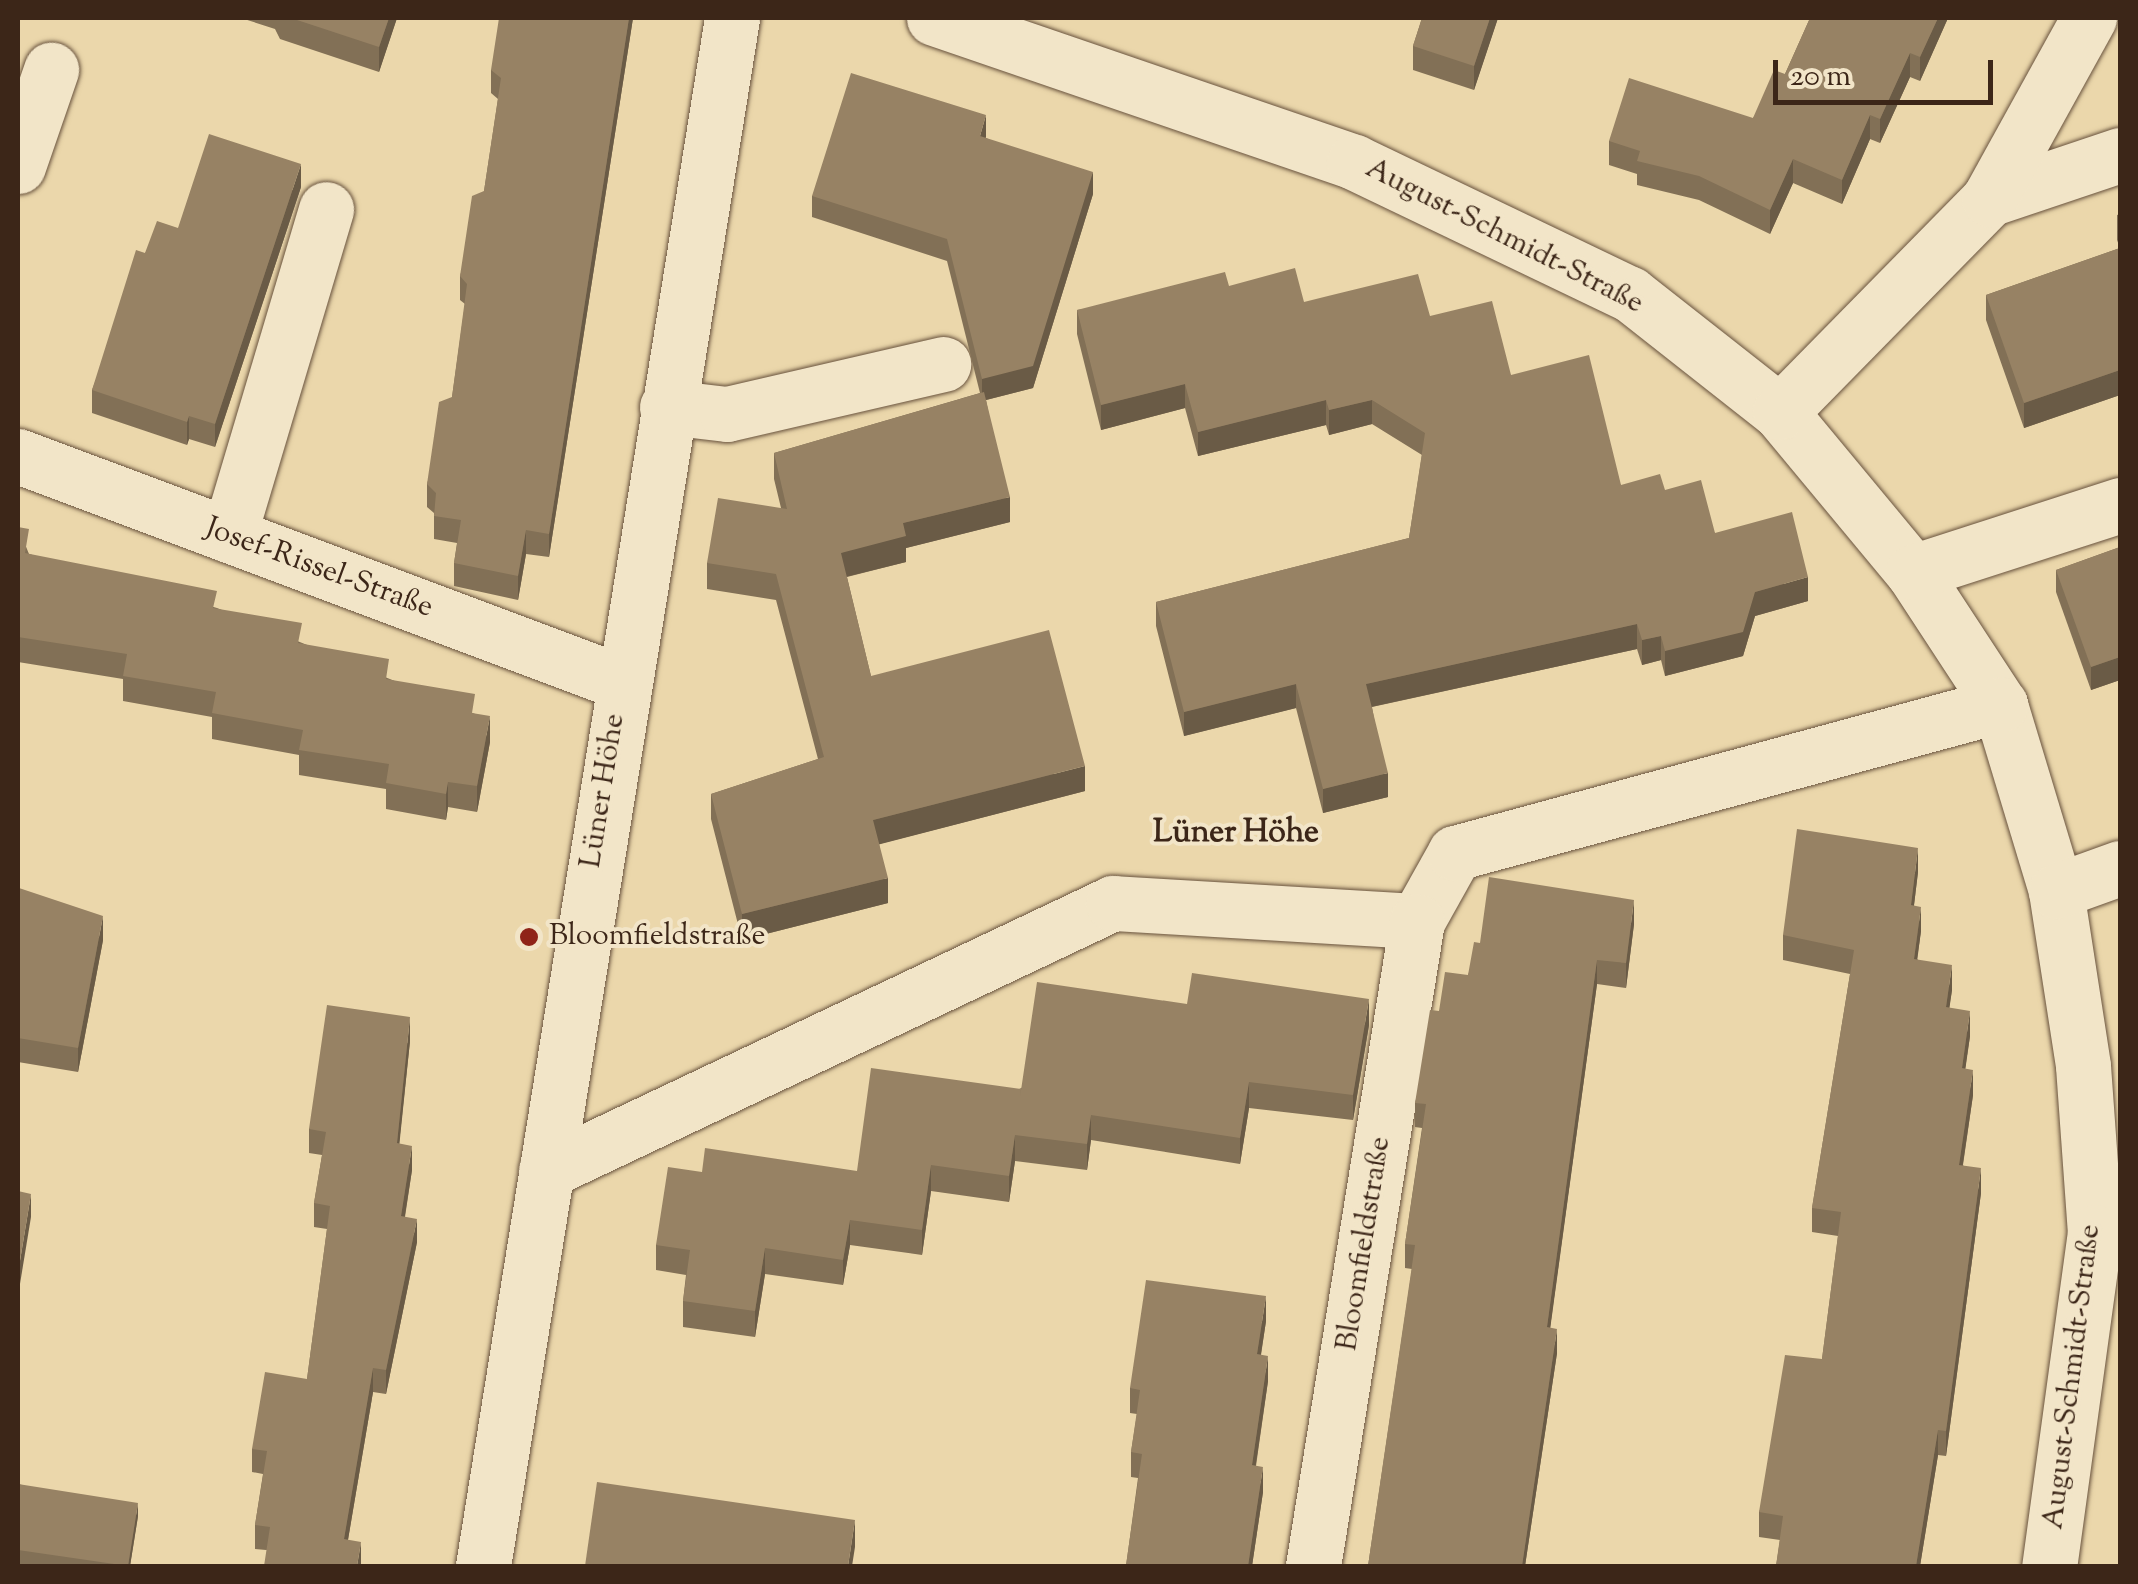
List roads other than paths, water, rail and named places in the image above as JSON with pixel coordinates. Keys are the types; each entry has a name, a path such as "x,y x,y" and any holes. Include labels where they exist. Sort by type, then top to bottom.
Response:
{"street":[{"name":"Lüner Höhe","path":"483,1566 622,682 732,18"},
{"name":"August-Schmidt-Straße","path":"934,18 1354,162 1630,294 1780,412 1913,572 2000,705 2056,890 2108,1228 2049,1566"},
{"path":"1780,412 1989,199 2089,18"},
{"path":"18,166 51,70"},
{"path":"1989,199 2120,156"},
{"path":"229,535 326,209"},
{"path":"667,407 727,414 943,364"},
{"name":"Josef-Rissel-Straße","path":"18,456 622,682"},
{"path":"1913,572 2120,504"},
{"name":"Bloomfieldstraße","path":"1314,1566 1418,921 1455,852 2000,705"},
{"path":"2056,890 2120,868"},
{"path":"546,1171 1113,903 1418,921"}],"place":[{"name":"Bloomfieldstraße","path":"529,937"}],"district":[{"name":"Lüner Höhe","path":"1236,833"}]}
